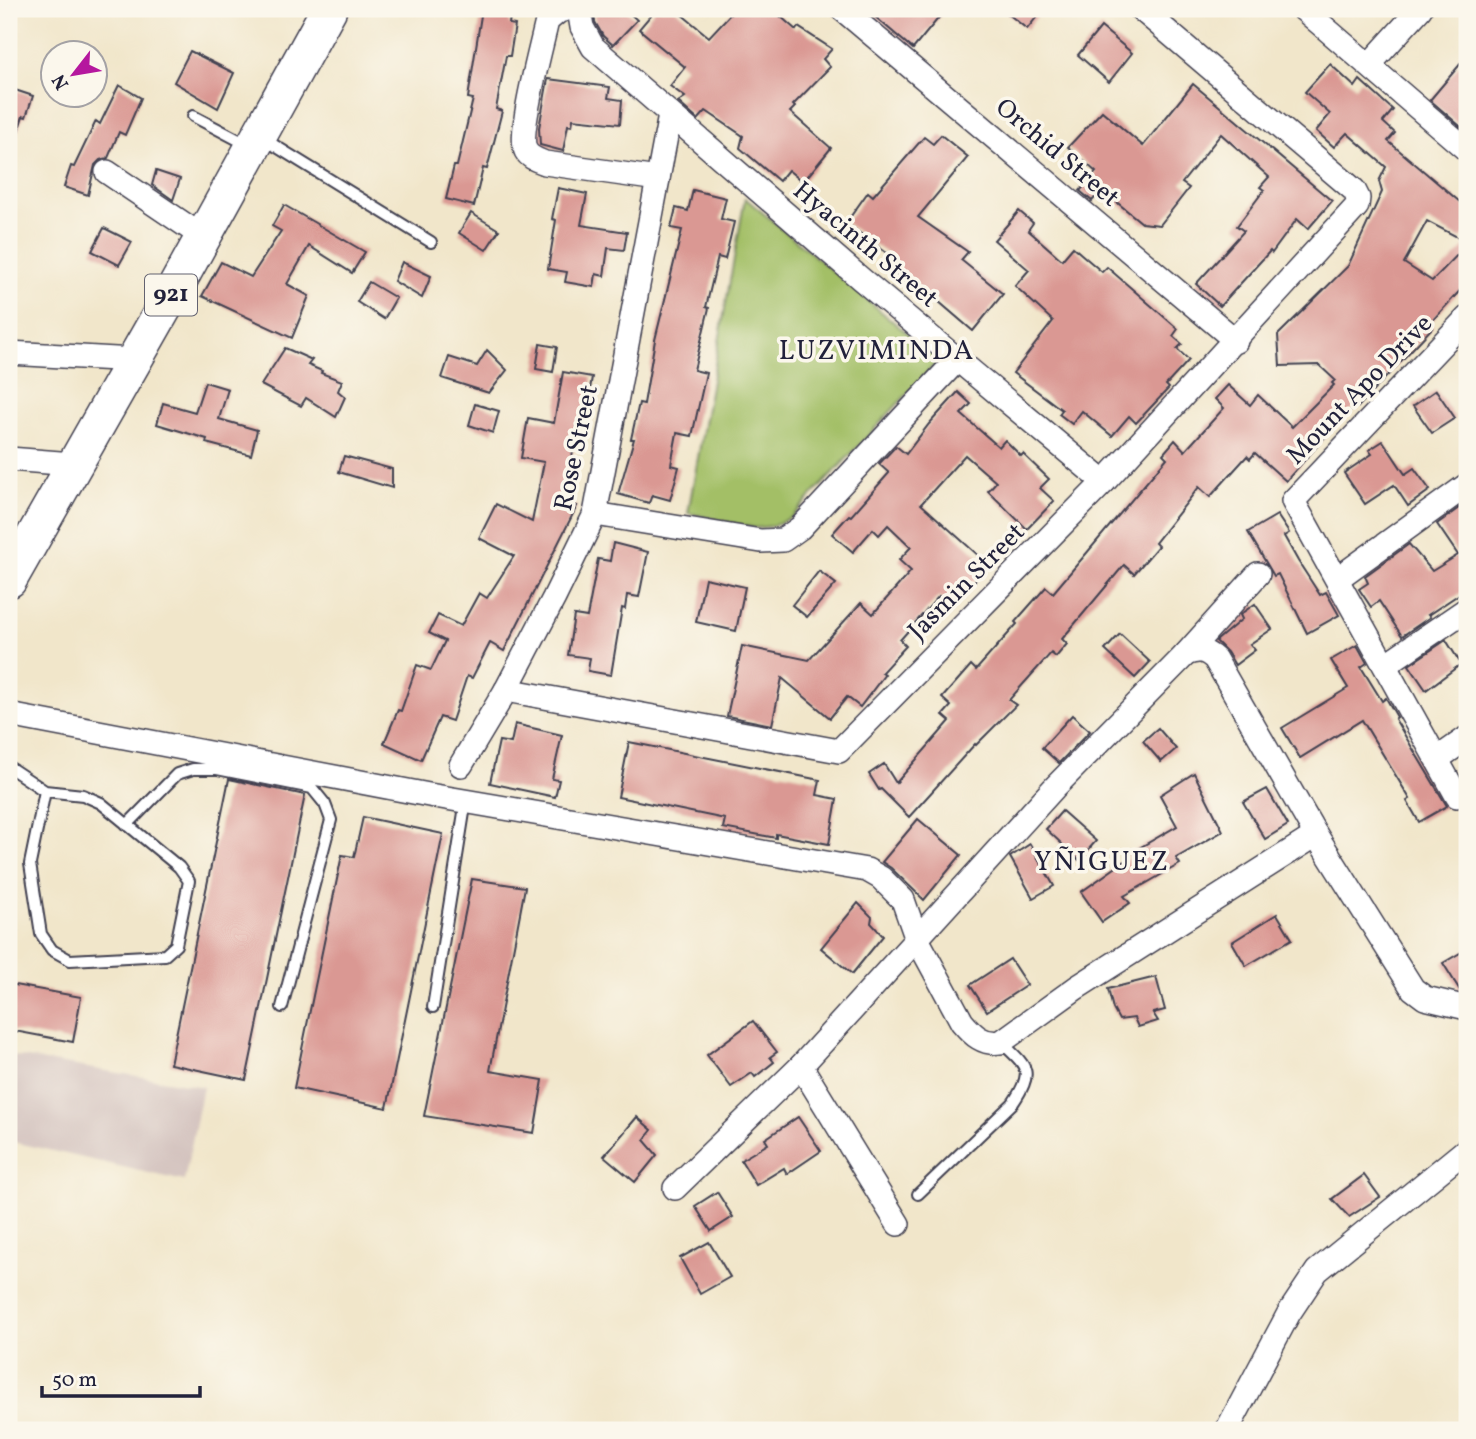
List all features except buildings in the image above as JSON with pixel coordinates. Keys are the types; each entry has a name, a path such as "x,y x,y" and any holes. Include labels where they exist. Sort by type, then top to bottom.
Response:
{"main road":[{"name":"921","path":"13,563 134,360 330,9"}],"street":[{"path":"568,9 559,11 547,21 523,131 527,152 534,159 545,163 658,179"},
{"name":"Hyacinth Street","path":"579,9 582,27 593,47 957,360 1104,482"},
{"name":"Orchid Street","path":"842,9 1236,341"},
{"name":"Jasmin Street","path":"506,690 839,751 1104,482 1236,341 1357,206 1358,198 1354,190 1142,9"},
{"path":"1303,9 1329,17 1369,65 1467,150"},
{"path":"1369,65 1420,9"},
{"name":"Rose Street","path":"461,765 506,690 595,514 670,115"},
{"path":"107,172 203,237"},
{"name":"Mount Apo Drive","path":"1337,579 1293,501 1467,318"},
{"path":"9,354 134,360"},
{"path":"595,514 761,541 783,540 800,528 957,360"},
{"path":"9,459 73,464"},
{"path":"1457,796 1337,579 1467,485"},
{"path":"674,1188 801,1066 1054,788 1186,654 1258,574"},
{"path":"1385,665 1467,609"},
{"path":"1186,654 1196,650 1205,651 1215,659 1316,835 1413,989 1425,998 1467,1008"},
{"path":"9,715 466,800 867,870 881,878 903,901 916,937 962,1022 971,1033 990,1044 1001,1042 1076,988 1316,835"},
{"path":"1437,759 1467,738"},
{"path":"801,1066 898,1224"},
{"path":"1227,1430 1289,1313 1317,1271 1467,1149"}],"lane":[{"path":"193,116 256,142 431,242"},
{"path":"9,767 45,791 83,795 101,803 179,867 189,881 176,945 165,955 70,960 52,950 41,934 30,864 45,791"},
{"path":"127,825 177,774 193,769 218,769 312,788 326,803 331,820 282,1007"},
{"path":"433,1007 466,800"},
{"path":"918,1194 1013,1103 1025,1085 1027,1074 1022,1062 1001,1042"}],"shaded area":[{"path":"9,1055 203,1087 184,1181 9,1141"}],"green space":[{"path":"745,198 939,360 792,517 773,526 755,528 688,513"}],"district":[{"name":"LUZVIMINDA","path":"877,351"},
{"name":"YÑIGUEZ","path":"1102,862"}]}
